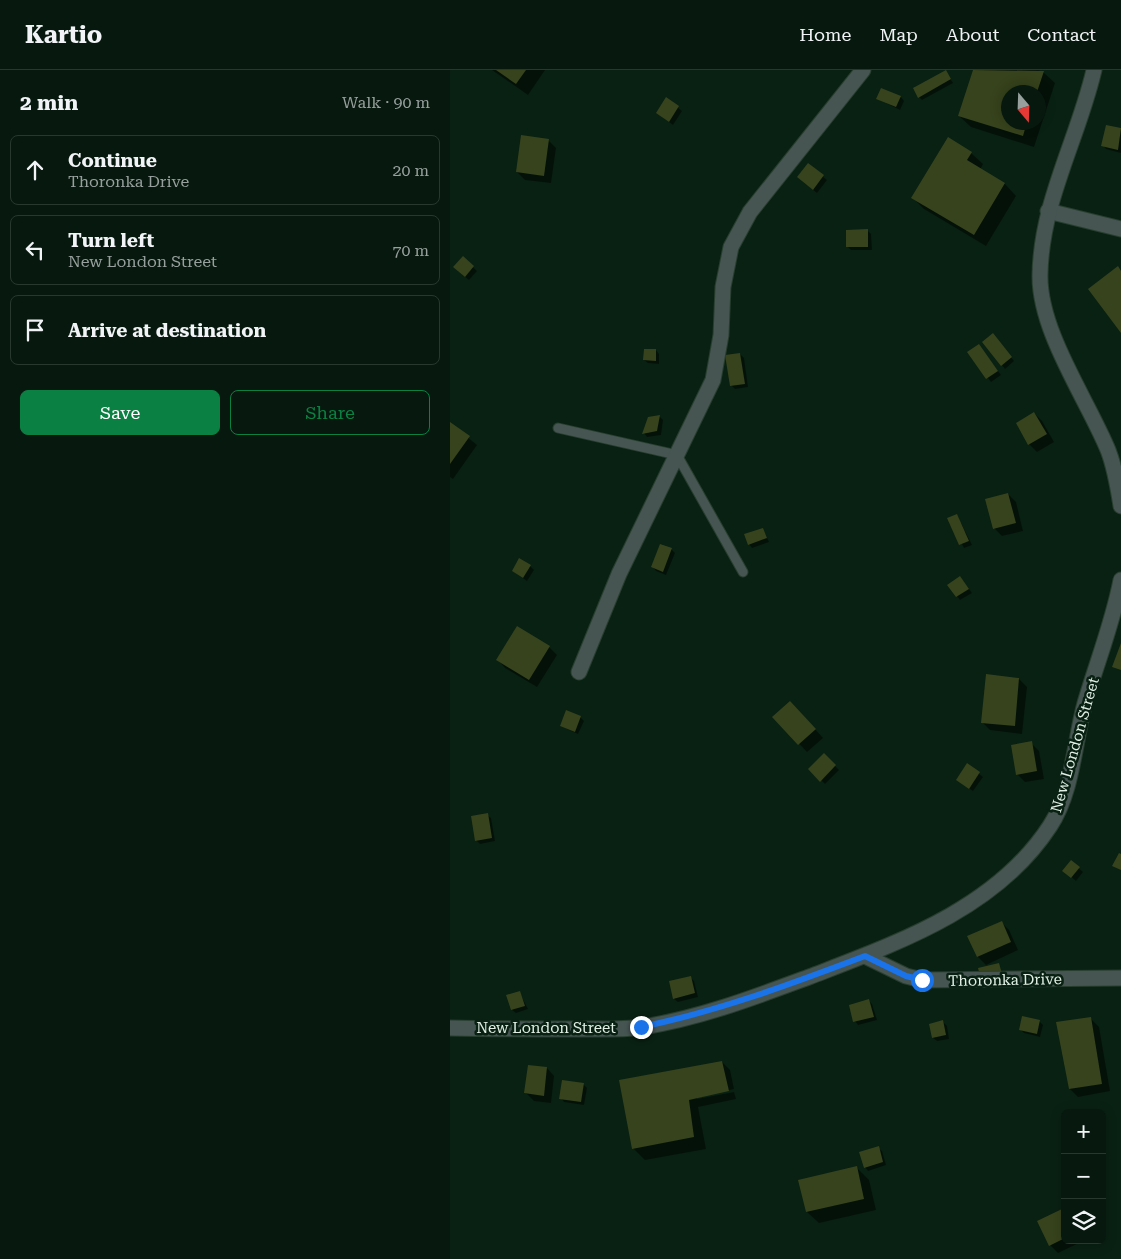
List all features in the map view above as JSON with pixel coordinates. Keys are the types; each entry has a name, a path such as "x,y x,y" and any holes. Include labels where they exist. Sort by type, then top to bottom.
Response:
{"street":[{"path":"579,672 620,574 713,380 721,335 723,287 731,247 739,230 750,212 795,158 863,70"},
{"path":"1094,70 1048,211 1040,276 1046,312 1060,351 1108,450 1118,484 1121,506"},
{"path":"1048,211 1121,229"},
{"name":"New London Street","path":"450,1028 602,1029 641,1027 685,1018 733,1004 865,956 939,922 992,888 1027,855 1050,826 1061,806 1085,705 1109,629 1121,580"},
{"name":"Thoronka Drive","path":"865,956 906,976 922,980 1121,978"}],"lane":[{"path":"558,428 676,455 742,572"}],"building":[{"path":"496,70 526,70 516,84"},
{"path":"946,70 951,79 918,98 913,88"},
{"path":"973,70 1044,71 1039,85 1001,85 1001,129 958,116"},
{"path":"881,88 901,96 896,107 876,99"},
{"path":"666,97 679,106 669,122 656,113"},
{"path":"1106,125 1121,128 1118,150 1101,146"},
{"path":"1004,130 1025,130 1023,136"},
{"path":"521,135 549,139 544,176 516,172"},
{"path":"948,137 972,152 967,160 1005,183 974,235 911,198"},
{"path":"808,163 824,175 813,190 797,177"},
{"path":"868,229 868,247 846,247 846,230"},
{"path":"463,256 474,266 465,277 453,267"},
{"path":"1118,266 1121,271 1121,333 1088,289"},
{"path":"993,333 1012,357 1001,366 982,342"},
{"path":"979,344 998,371 986,379 967,352"},
{"path":"644,349 656,349 656,361 643,360"},
{"path":"740,353 745,384 730,386 725,355"},
{"path":"1034,412 1047,434 1028,445 1016,423"},
{"path":"660,415 657,431 642,434 648,417"},
{"path":"450,422 470,436 450,464"},
{"path":"1008,493 1016,523 993,529 985,499"},
{"path":"957,514 969,541 959,545 947,518"},
{"path":"763,528 767,538 748,545 744,534"},
{"path":"660,544 672,548 663,572 651,567"},
{"path":"519,558 531,565 523,578 512,571"},
{"path":"960,576 969,589 956,597 947,585"},
{"path":"517,626 550,646 529,680 496,660"},
{"path":"1121,643 1121,670 1112,667"},
{"path":"986,674 1019,678 1015,726 981,723"},
{"path":"790,701 816,729 798,745 772,717"},
{"path":"566,710 581,716 575,732 560,726"},
{"path":"1032,741 1037,771 1016,775 1011,745"},
{"path":"824,753 836,765 820,782 808,769"},
{"path":"967,763 980,772 969,789 956,780"},
{"path":"488,813 492,838 475,841 471,816"},
{"path":"1119,853 1121,854 1121,870 1112,866"},
{"path":"1071,860 1080,867 1071,878 1062,871"},
{"path":"1002,921 1011,942 977,957 967,936"},
{"path":"999,963 1002,974 981,980 978,968"},
{"path":"691,976 695,993 673,999 669,981"},
{"path":"520,991 525,1006 511,1010 506,995"},
{"path":"869,999 874,1017 853,1022 849,1005"},
{"path":"1022,1016 1040,1020 1037,1034 1019,1030"},
{"path":"1091,1017 1102,1084 1069,1089 1056,1022"},
{"path":"943,1020 946,1035 932,1038 929,1024"},
{"path":"722,1061 729,1091 689,1100 694,1137 632,1149 619,1080"},
{"path":"528,1065 547,1067 544,1096 524,1093"},
{"path":"562,1080 584,1083 581,1102 559,1099"},
{"path":"879,1146 883,1162 864,1168 859,1152"},
{"path":"857,1166 864,1199 806,1212 798,1180"},
{"path":"1061,1209 1061,1240 1049,1246 1037,1221"}],"route":[{"path":"641,1027 685,1018 733,1004 865,956 906,976 922,980"}]}
